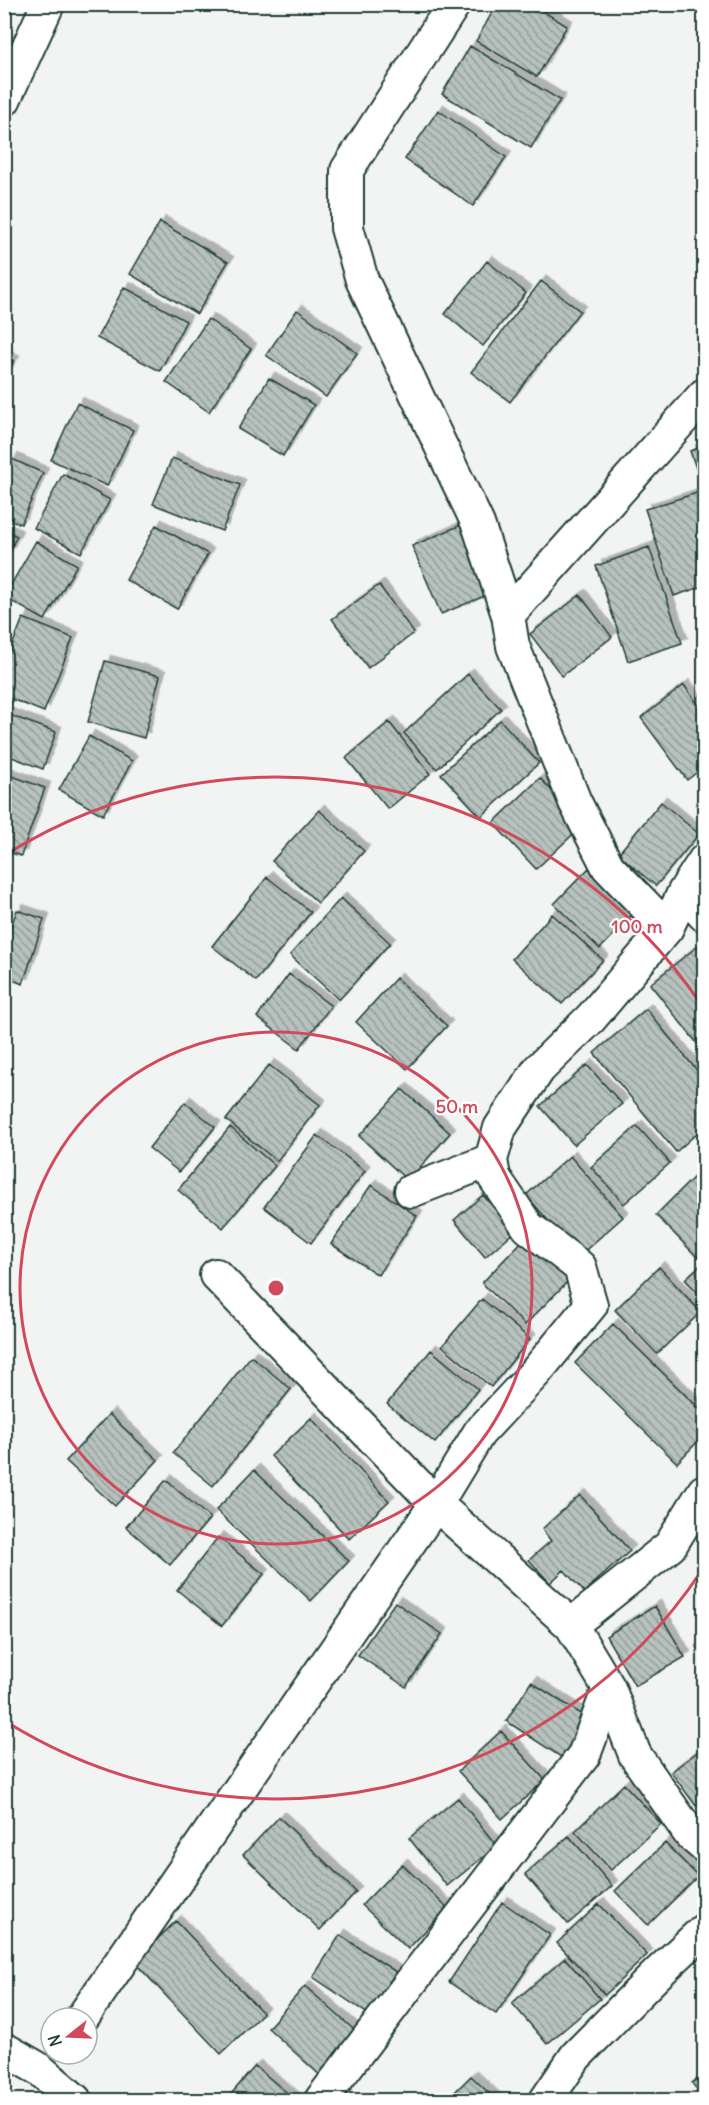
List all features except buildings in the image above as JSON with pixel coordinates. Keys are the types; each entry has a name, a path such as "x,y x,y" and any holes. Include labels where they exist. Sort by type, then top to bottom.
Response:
{"street":[{"path":"4,100 48,4"},
{"path":"454,4 347,170 347,228 362,280 478,524 508,615 513,646 575,802 608,867 667,928"},
{"path":"508,615 705,395"},
{"path":"90,2006 436,1504 479,1433 535,1373 591,1305 580,1267 528,1227 495,1177 491,1160 500,1128 539,1069 591,1018 667,928 684,892 705,861"},
{"path":"684,892 705,915"},
{"path":"411,1191 491,1160"},
{"path":"216,1275 436,1504 571,1625 609,1688 635,1755 690,1834 705,1846"},
{"path":"571,1625 670,1546 705,1491"},
{"path":"321,2100 584,1755 609,1688"},
{"path":"546,2100 576,2056 705,1930"},
{"path":"4,2049 39,2060"},
{"path":"49,2066 75,2100"}]}
